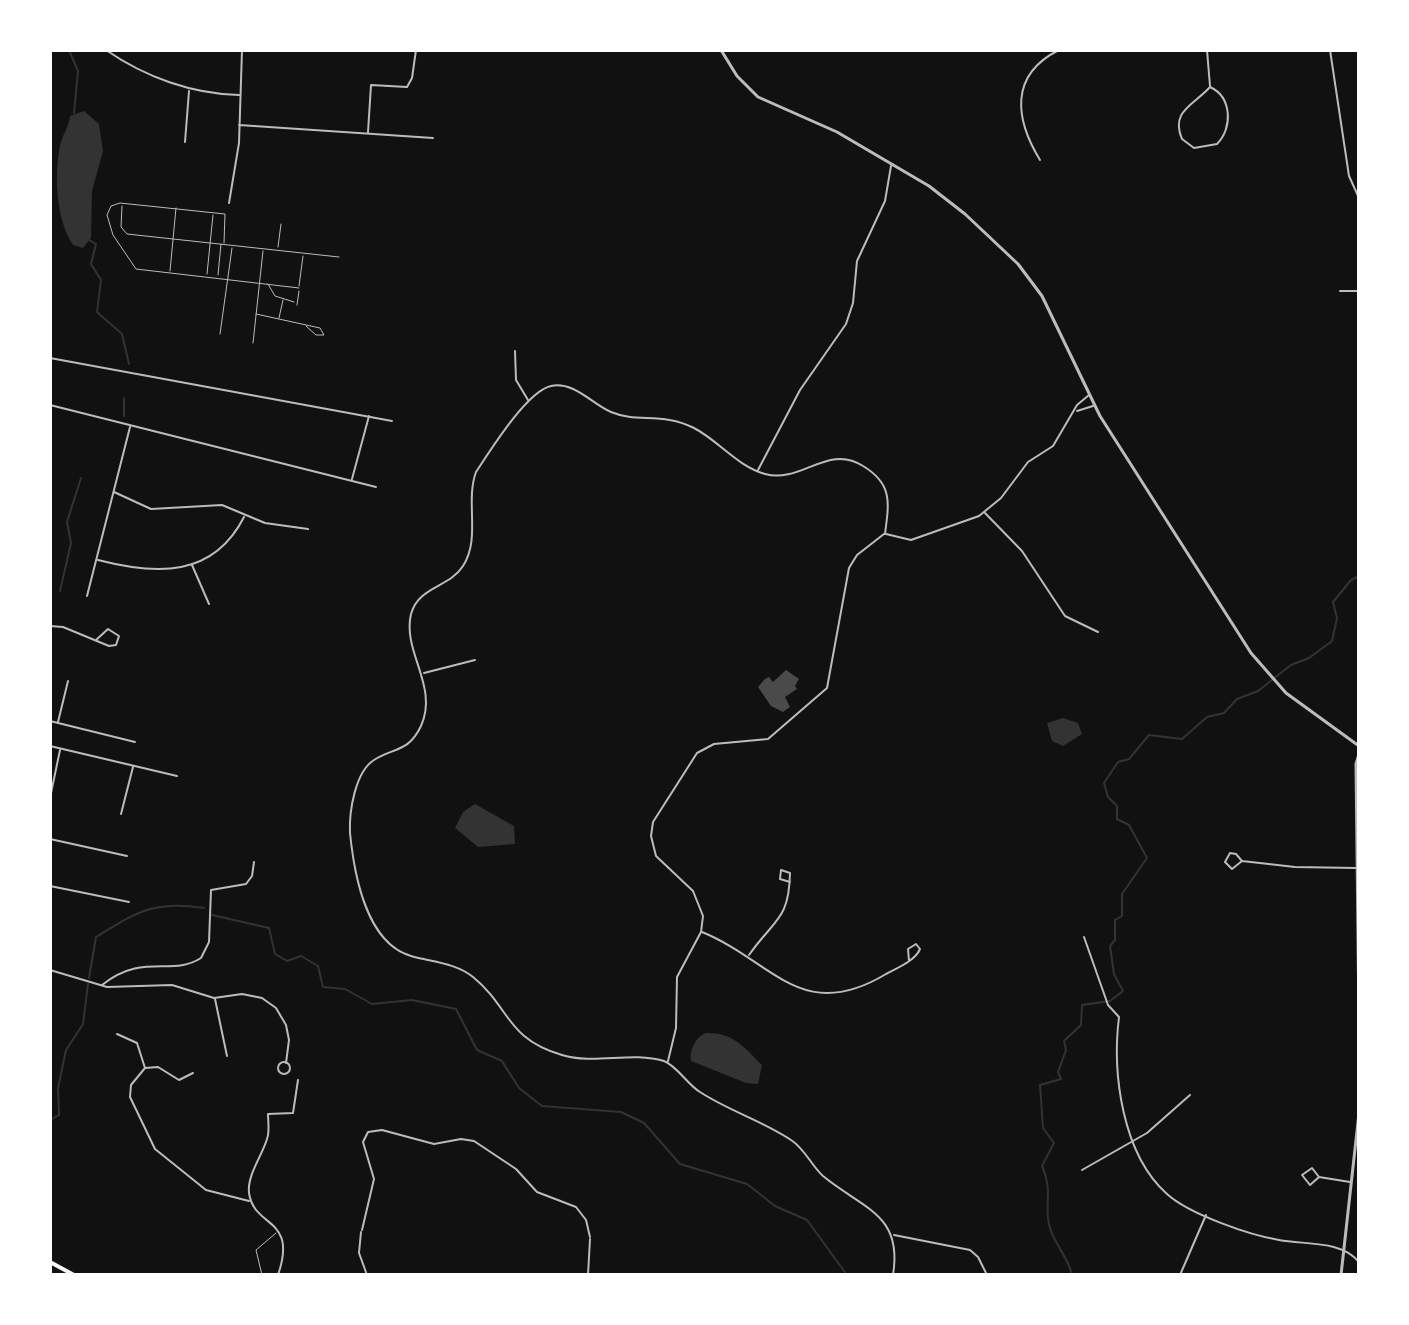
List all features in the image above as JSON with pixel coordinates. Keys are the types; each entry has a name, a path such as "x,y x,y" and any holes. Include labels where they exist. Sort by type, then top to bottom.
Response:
{"main road":[{"path":"50,1262 65,1273 74,1275"}],"street":[{"path":"107,50 126,63 190,89 240,95"},
{"path":"229,203 239,125 242,50"},
{"path":"368,134 371,85 407,87 412,78 416,50"},
{"path":"721,50 744,85 764,101 837,132 949,200 1028,276 1042,296 1094,405 1237,632 1277,683 1359,746"},
{"path":"1040,160 1022,125 1022,95 1034,69 1059,50"},
{"path":"1207,50 1210,87"},
{"path":"1330,50 1349,176 1359,198"},
{"path":"1210,87 1219,91 1225,101 1227,128 1217,144 1194,148 1182,139 1179,120 1185,107 1210,87"},
{"path":"185,142 190,89"},
{"path":"239,125 433,138"},
{"path":"758,471 800,390 846,324 853,303 857,261 885,201 891,165"},
{"path":"1340,291 1359,291"},
{"path":"515,351 516,380 529,401"},
{"path":"50,358 392,421"},
{"path":"885,534 890,506 888,492 880,480 860,463 834,457 789,474 758,471 699,431 677,420 616,414 566,386 549,386 529,401 476,472 472,485 471,544 464,565 453,577 424,593 414,607 411,628 423,673 427,704 421,725 400,751 370,763 352,807 352,847 363,895 374,925 389,943 407,955 467,972 483,987 515,1030 549,1051 580,1059 632,1058 667,1062 701,1093 796,1143 819,1172 876,1214 894,1235 970,1250 978,1257 987,1275"},
{"path":"667,1062 676,1033 677,977 701,932 702,911 697,897 654,852 651,836 653,822 697,753 714,744 768,739 827,688 849,568 866,546 885,534 911,540 973,520 984,513 1001,498 1028,462 1053,446 1089,395"},
{"path":"50,405 376,487"},
{"path":"1076,411 1094,405"},
{"path":"352,480 369,416"},
{"path":"87,596 131,425"},
{"path":"114,492 151,509 171,511 212,504 245,516 308,529"},
{"path":"984,513 1022,551 1065,616 1098,632"},
{"path":"97,559 162,570 192,565 220,551 245,516"},
{"path":"192,565 209,604"},
{"path":"50,626 63,627 96,640 114,646 119,636 108,629 96,640"},
{"path":"423,673 475,660"},
{"path":"58,723 68,681"},
{"path":"50,721 135,742"},
{"path":"50,746 177,776"},
{"path":"50,798 61,748"},
{"path":"1359,754 1356,764 1359,1022"},
{"path":"121,814 134,766"},
{"path":"50,839 127,856"},
{"path":"1242,861 1232,869 1225,862 1230,853 1236,854 1242,861 1295,867 1357,868"},
{"path":"101,986 133,967 186,964 201,958 209,942 211,890 246,884 252,876 254,862"},
{"path":"748,956 786,910 791,898 790,882"},
{"path":"50,886 129,902"},
{"path":"701,932 748,956 786,984 832,992 868,985 909,961"},
{"path":"1084,937 1106,1002 1119,1017 1119,1094 1134,1142 1156,1183 1167,1195 1206,1215 1268,1238 1344,1249 1359,1262"},
{"path":"50,970 101,986 172,985 214,998 252,995 276,1008 289,1035 286,1063"},
{"path":"214,998 227,1056"},
{"path":"117,1034 137,1043 145,1068"},
{"path":"193,1073 179,1080 158,1067 145,1068 131,1085 130,1095 155,1149 211,1193 251,1201 280,1232 283,1252 278,1275"},
{"path":"251,1201 249,1185 268,1137 268,1114 293,1113 298,1080"},
{"path":"1082,1170 1134,1142 1190,1095"},
{"path":"1341,1275 1359,1113"},
{"path":"367,1275 359,1258 374,1179 363,1142 368,1132 378,1130 434,1144 461,1139 474,1141 516,1169 537,1192 576,1207 586,1220 590,1238 588,1275"},
{"path":"1319,1177 1310,1185 1302,1175 1312,1168 1319,1177 1352,1182"},
{"path":"1180,1275 1206,1215"},
{"path":"893,1275 894,1235"}],"lane":[{"path":"122,203 123,232 339,257"},
{"path":"218,277 225,214 122,203 111,206 107,218 136,269 299,288"},
{"path":"170,273 176,208"},
{"path":"207,276 213,213"},
{"path":"278,250 281,224"},
{"path":"220,334 232,245"},
{"path":"253,343 263,249"},
{"path":"268,283 272,293 297,304 304,253"},
{"path":"279,321 283,300"},
{"path":"256,314 306,326"},
{"path":"262,1275 256,1260 257,1247 269,1236 280,1232"}],"shaded area":[{"path":"84,111 99,124 103,151 92,191 91,238 83,248 73,245 63,223 57,170 60,146 70,116"},
{"path":"1063,718 1078,723 1082,734 1063,746 1052,741 1047,723"},
{"path":"475,804 514,826 515,844 478,847 455,828 463,812"},
{"path":"706,1033 731,1038 750,1053 762,1065 758,1084 746,1083 691,1061 694,1044"}],"building":[{"path":"786,670 799,679 795,686 797,689 785,697 790,707 783,712 771,706 758,687 769,677 773,682"}],"waterway":[{"path":"69,50 78,71 74,113"},
{"path":"89,240 96,244 91,264 101,280 97,312 122,334 129,364"},
{"path":"124,398 124,416"},
{"path":"60,591 71,543 67,522 81,478"},
{"path":"1072,1275 1048,1220 1047,1184 1042,1166 1054,1143 1043,1128 1040,1085 1061,1079 1058,1072 1066,1050 1064,1041 1081,1025 1082,1005 1110,1001 1123,991 1114,974 1110,946 1115,940 1115,920 1122,916 1122,894 1147,858 1129,825 1117,819 1117,806 1108,797 1104,783 1118,762 1129,759 1149,735 1182,739 1207,717 1224,713 1237,699 1258,691 1291,665 1309,658 1332,641 1337,618 1333,602 1351,580 1359,576"},
{"path":"89,978 96,937 110,928 159,907 204,908"},
{"path":"212,915 269,928 275,954 287,961 301,956 318,966 323,987 345,989 372,1004 412,1000 456,1009 477,1050 502,1061 519,1088 542,1106 621,1112 644,1123 680,1164 747,1184 775,1206 807,1220 847,1275"},
{"path":"50,1120 59,1115 58,1088 66,1050 83,1024 88,984"}]}
